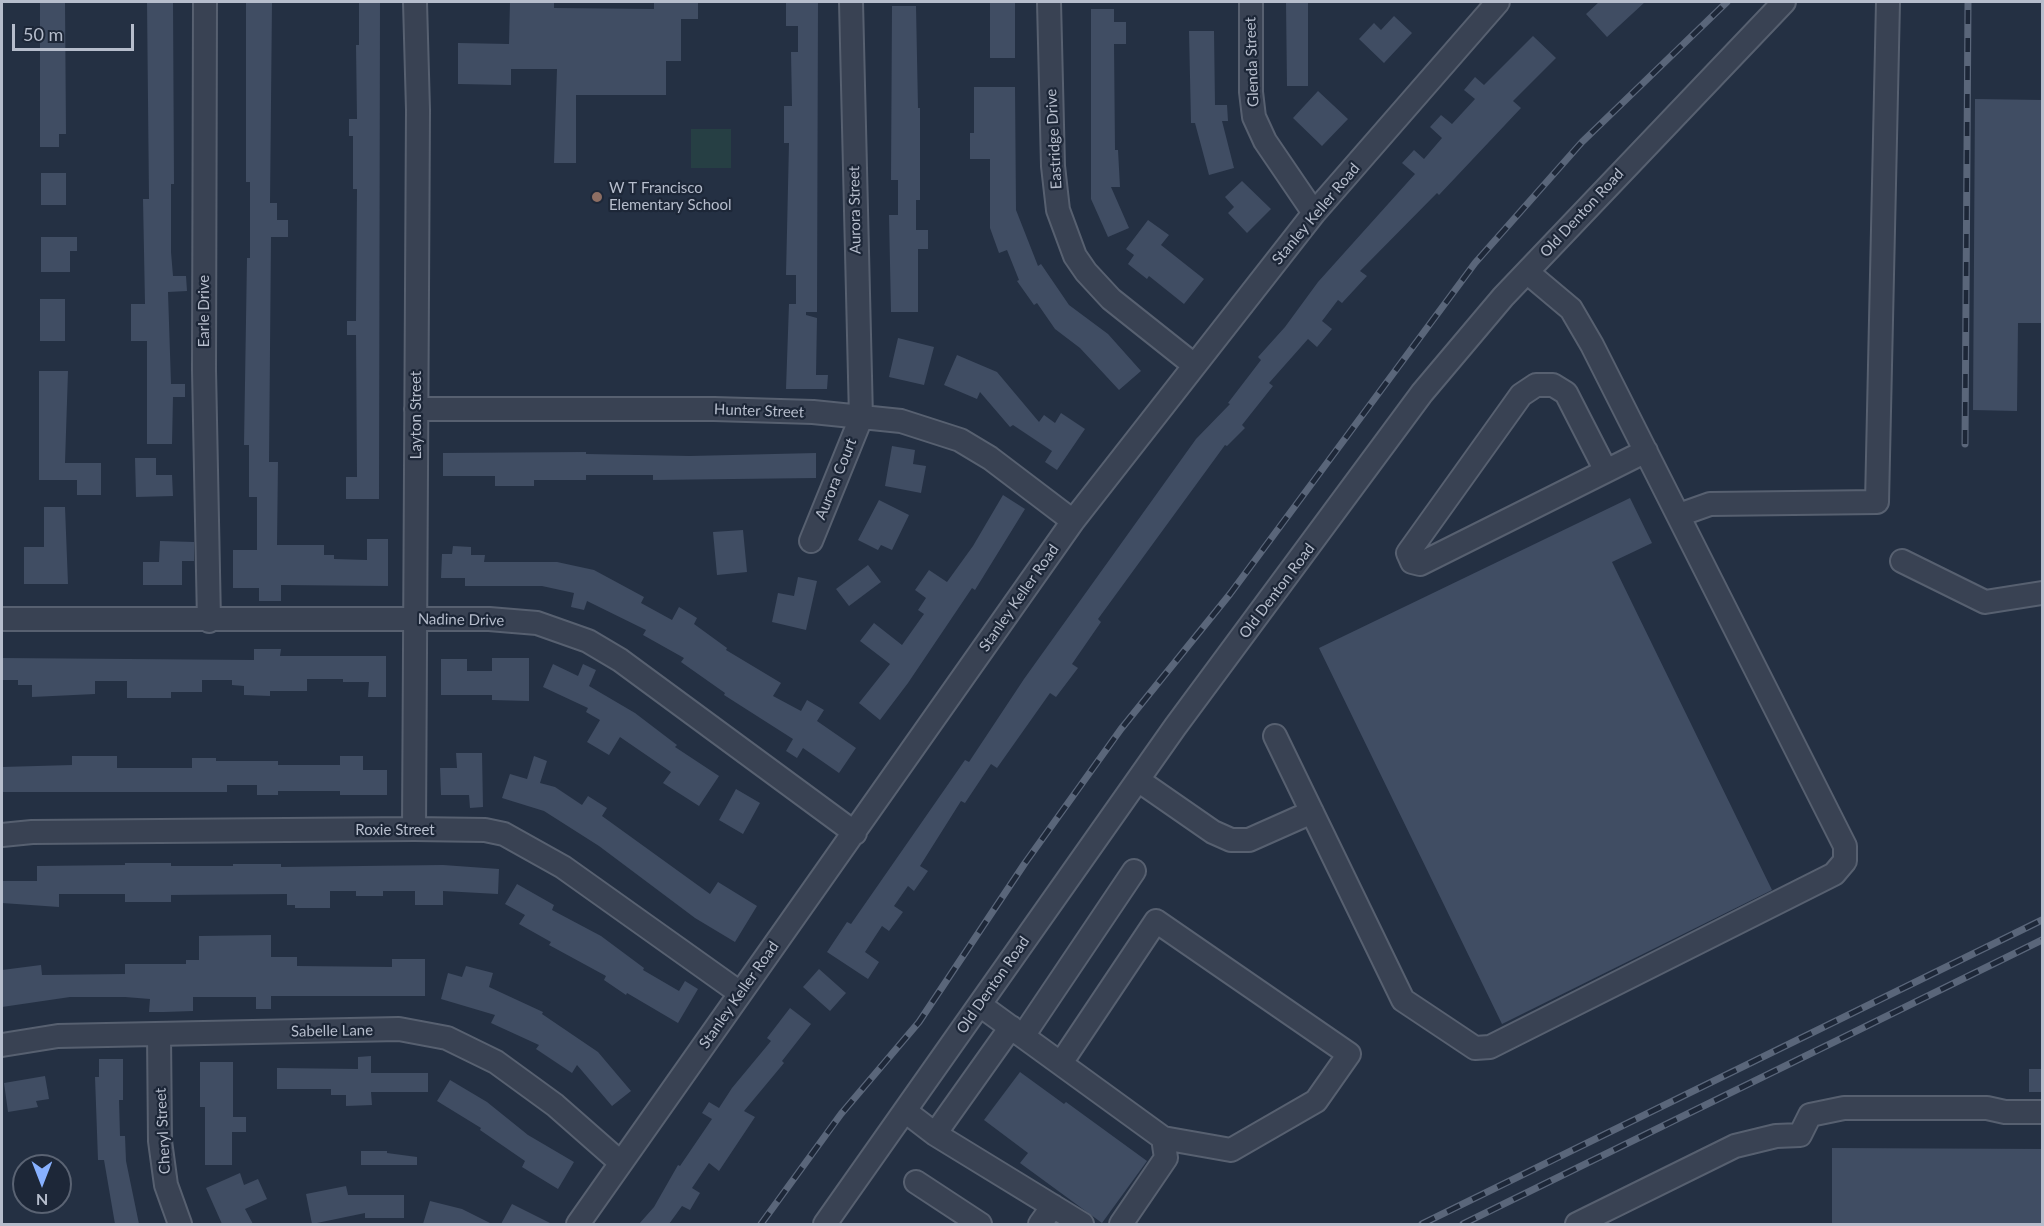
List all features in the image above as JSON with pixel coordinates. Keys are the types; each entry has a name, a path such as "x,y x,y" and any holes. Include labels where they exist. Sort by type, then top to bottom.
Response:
{"street":[{"name":"Earle Drive","path":"205,2 204,370 209,621"},
{"name":"Layton Street","path":"414,829 418,110 415,2"},
{"name":"Aurora Street","path":"851,2 861,417"},
{"name":"Eastridge Drive","path":"1049,2 1053,166 1058,210 1075,256 1086,272 1111,299 1194,365"},
{"name":"Glenda Street","path":"1251,2 1251,92 1254,117 1265,141 1314,213"},
{"name":"Stanley Keller Road","path":"578,1224 1073,521 1314,213 1498,2"},
{"name":"Old Denton Road","path":"825,1224 1138,780 1422,393 1527,272 1784,2"},
{"path":"1679,515 1710,504 1877,502 1888,2"},
{"path":"1275,736 1403,1000 1475,1048 1490,1047 1834,874 1845,861 1845,846 1679,515 1571,309 1527,272"},
{"path":"1606,471 1566,393 1553,385 1536,385 1521,395 1408,553 1412,562 1420,564 1606,471 1646,451"},
{"name":"Hunter Street","path":"416,409 714,409 813,412 901,421 960,440 990,458 1073,521"},
{"name":"Aurora Court","path":"811,540 861,417"},
{"path":"1902,561 1985,602 2043,593"},
{"name":"Nadine Drive","path":"2,619 209,621 489,619 537,622 588,641 620,660 855,833"},
{"path":"1138,780 1214,832 1231,840 1249,840 1312,812"},
{"name":"Roxie Street","path":"2,836 32,832 97,834 414,829 485,830 504,834 562,867 740,993"},
{"path":"935,1134 1017,1032 1134,871"},
{"path":"980,1005 1163,1138 1231,1150 1316,1101 1349,1054 1156,921 1061,1063"},
{"name":"Sabelle Lane","path":"2,1045 58,1036 399,1029 447,1038 496,1062 555,1104 621,1163"},
{"name":"Cheryl Street","path":"159,1035 160,1141 166,1185 180,1224"},
{"path":"1576,1224 1735,1146 1776,1136 1800,1135 1810,1115 1844,1108 1987,1108 2005,1112 2043,1112"},
{"path":"905,1111 1047,1215 1082,1224"},
{"path":"1121,1224 1166,1158 1163,1138"},
{"path":"916,1182 981,1224"}],"green space":[{"path":"691,129 731,129 731,168 691,168"}],"building":[{"path":"40,2 65,2 66,134 59,134 59,147 40,147"},
{"path":"147,2 173,2 174,184 171,184 171,252 173,276 186,276 187,291 168,292 171,384 185,384 185,397 173,397 172,444 147,444 147,341 131,341 131,304 145,304 143,199 149,199"},
{"path":"246,2 272,2 270,203 277,203 277,220 288,220 288,237 271,237 269,462 278,462 277,545 324,545 324,555 334,555 334,559 367,560 367,539 388,539 388,586 281,585 281,601 259,601 259,588 233,588 233,550 257,550 257,497 249,497 249,445 244,445 247,258 250,258 250,182 246,182"},
{"path":"359,2 380,2 379,499 346,499 346,477 357,477 356,335 347,335 347,321 356,321 357,189 353,189 353,136 349,136 349,119 357,119 356,45 359,45"},
{"path":"510,2 554,2 554,8 654,9 654,2 698,2 698,19 681,19 681,61 666,61 666,95 576,95 576,163 554,163 557,69 511,69 511,85 458,84 458,43 509,44"},
{"path":"786,2 818,2 817,312 806,312 806,315 817,318 816,375 828,375 827,389 786,389 789,304 796,304 796,275 786,275 789,143 784,143 784,106 792,106 791,52 798,52 798,26 786,26"},
{"path":"990,2 1015,2 1015,58 990,58"},
{"path":"1286,2 1308,2 1308,86 1287,86"},
{"path":"1599,2 1645,2 1607,37 1586,14"},
{"path":"892,6 916,6 918,108 920,108 920,200 916,200 916,230 928,230 928,249 918,249 918,312 891,312 889,215 898,215 898,180 891,180"},
{"path":"1091,9 1114,9 1114,22 1126,22 1126,44 1114,44 1115,150 1118,150 1120,187 1111,187 1129,228 1108,237 1091,199"},
{"path":"1394,16 1412,33 1384,63 1359,39 1374,23 1381,30"},
{"path":"1189,31 1214,31 1215,105 1227,105 1228,121 1222,121 1234,168 1209,175 1195,123 1191,123"},
{"path":"1533,36 1556,58 1513,101 1521,108 1439,195 1437,193 1360,271 1367,276 1342,303 1338,300 1322,321 1332,329 1317,347 1308,339 1269,383 1273,386 1242,425 1245,428 1227,446 1225,445 1098,619 1101,622 1072,664 1078,668 1056,697 1050,693 997,768 991,764 965,803 961,801 920,866 928,871 914,891 908,886 894,906 903,912 889,931 882,926 865,952 879,962 868,979 827,952 847,922 851,924 965,760 969,762 1024,679 1196,439 1230,404 1228,403 1261,360 1258,357 1285,327 1318,282 1415,174 1402,163 1414,150 1424,159 1442,138 1430,127 1441,115 1452,124 1475,99 1464,90 1475,77 1484,85"},
{"path":"974,87 1015,87 1016,210 1038,266 1041,264 1069,305 1108,334 1141,371 1119,390 1080,348 1055,329 1037,303 1034,305 1017,281 1019,280 1007,250 999,253 990,228 990,159 970,159 970,133 974,133"},
{"path":"1318,91 1348,119 1322,146 1293,118"},
{"path":"1975,99 2043,100 2043,323 2018,323 2017,411 1973,410"},
{"path":"41,173 66,173 66,205 41,205"},
{"path":"1242,181 1271,209 1247,233 1228,213 1234,207 1225,197"},
{"path":"1148,220 1169,235 1161,245 1204,279 1184,304 1149,276 1147,279 1128,264 1134,255 1126,249"},
{"path":"41,237 77,237 77,251 70,251 70,272 41,272"},
{"path":"40,299 65,299 65,341 40,341"},
{"path":"898,338 934,347 924,385 889,377"},
{"path":"957,355 997,372 1039,422 1044,415 1055,423 1061,413 1085,429 1057,470 1045,462 1052,451 1013,425 1010,427 980,392 977,399 944,385"},
{"path":"39,371 68,371 65,463 101,463 101,495 77,495 77,480 39,480"},
{"path":"892,446 915,450 913,464 926,466 921,493 885,486"},
{"path":"586,452 586,454 690,456 816,453 816,478 653,480 653,475 586,475 586,480 534,480 534,486 495,486 495,476 443,476 443,453"},
{"path":"135,458 156,458 156,475 172,475 173,496 136,497"},
{"path":"1003,495 1025,509 975,590 972,588 908,683 880,720 859,703 890,664 860,641 874,623 902,645 924,614 918,610 926,598 915,590 929,570 947,582 973,546"},
{"path":"1630,498 1652,543 1612,562 1772,890 1502,1024 1319,648"},
{"path":"879,500 909,515 892,550 881,545 878,550 858,540"},
{"path":"44,507 65,507 68,584 24,584 24,547 44,547"},
{"path":"743,530 747,572 717,575 713,532"},
{"path":"160,541 194,542 194,561 182,561 182,585 143,585 143,562 159,562"},
{"path":"453,546 471,547 471,555 485,555 484,562 557,562 594,570 644,597 641,603 672,620 679,607 697,618 694,624 727,648 726,650 781,683 773,696 801,711 807,700 824,710 817,721 856,748 839,773 803,748 797,758 786,751 793,739 724,695 725,693 681,662 684,658 643,635 646,630 587,601 584,610 571,607 574,593 542,586 465,586 465,578 441,578 442,554 452,554"},
{"path":"868,565 881,582 849,606 836,589"},
{"path":"798,577 817,581 806,630 772,622 778,593 794,596"},
{"path":"254,649 281,649 280,656 386,656 386,697 368,697 369,682 343,682 343,679 307,679 307,691 270,691 270,696 244,695 244,686 232,685 232,680 202,680 202,692 171,692 171,698 127,698 127,681 95,681 95,694 32,697 32,685 18,685 18,680 2,680 2,658 254,660"},
{"path":"492,658 529,658 529,701 492,700 492,695 441,695 441,659 467,659 467,671 492,671"},
{"path":"553,664 578,676 583,664 596,670 589,686 635,713 677,745 675,747 719,776 699,806 663,783 671,772 620,737 609,755 587,742 600,720 586,712 588,708 543,687"},
{"path":"456,753 482,753 483,807 470,808 469,795 441,795 440,768 457,768"},
{"path":"72,756 117,756 117,768 192,768 192,758 216,758 216,761 278,761 278,765 340,765 340,756 363,756 363,770 387,770 387,795 340,795 340,791 278,791 278,795 257,795 257,785 227,785 227,792 2,792 2,767 72,765"},
{"path":"534,756 547,761 540,783 555,787 582,805 588,796 607,808 602,816 710,894 718,882 757,906 735,942 695,918 599,846 544,811 502,798 510,774 527,779"},
{"path":"736,789 760,803 743,834 719,820"},
{"path":"125,863 171,863 171,866 281,864 281,867 443,865 499,869 498,894 443,891 443,905 415,905 415,891 383,891 383,896 356,896 356,891 330,891 330,908 295,908 295,905 287,905 287,894 171,895 171,902 125,902 125,894 59,894 59,907 2,903 2,881 37,881 37,866 125,865"},
{"path":"517,884 554,905 552,910 601,936 644,968 643,970 679,991 685,981 698,989 678,1023 627,993 626,995 604,980 606,976 549,945 551,942 519,924 525,915 505,904"},
{"path":"271,935 271,957 297,957 297,966 392,967 392,959 425,959 425,996 271,996 271,1009 256,1009 256,997 193,997 193,1011 164,1012 149,1012 150,999 125,997 70,997 2,1007 2,970 41,965 42,975 125,974 125,964 186,964 186,960 199,960 199,936"},
{"path":"466,966 493,973 489,987 543,1012 542,1014 598,1052 631,1091 612,1106 577,1065 572,1073 536,1049 539,1045 491,1023 495,1015 441,999 448,973 462,977"},
{"path":"819,969 846,993 830,1011 803,987"},
{"path":"790,1008 811,1024 782,1061 784,1063 744,1111 755,1117 719,1171 709,1163 692,1188 700,1193 690,1210 682,1206 669,1224 639,1224 654,1207 678,1165 680,1166 712,1119 702,1113 709,1102 719,1108 732,1088 771,1041 767,1038"},
{"path":"371,1056 371,1073 428,1073 428,1092 371,1092 372,1105 346,1106 346,1095 331,1095 331,1089 277,1089 277,1068 358,1069 358,1057"},
{"path":"99,1059 123,1059 123,1100 119,1100 120,1136 125,1136 126,1161 139,1224 115,1224 104,1160 98,1160 95,1077 99,1077"},
{"path":"200,1062 233,1062 233,1117 246,1117 246,1132 232,1132 232,1165 205,1165 205,1107 200,1107"},
{"path":"2029,1069 2043,1069 2043,1092 2029,1092"},
{"path":"1020,1072 1064,1104 1066,1102 1147,1161 1102,1223 1020,1163 1028,1153 984,1120"},
{"path":"45,1076 49,1099 36,1101 38,1107 8,1112 4,1083"},
{"path":"450,1080 487,1102 528,1135 574,1162 558,1189 522,1167 525,1161 480,1130 481,1128 437,1101"},
{"path":"1832,1148 2043,1149 2043,1224 1832,1224"},
{"path":"361,1151 387,1151 387,1153 417,1157 417,1165 361,1165"},
{"path":"240,1173 244,1185 258,1179 267,1199 245,1209 253,1224 222,1224 206,1188"},
{"path":"346,1186 348,1195 404,1195 404,1218 365,1218 365,1213 312,1224 306,1194"},
{"path":"430,1201 462,1209 492,1224 423,1224"},
{"path":"512,1204 552,1224 501,1224"}],"railway":[{"path":"761,1224 841,1114 919,1022 1025,863 1121,729 1230,594 1475,263 1582,142 1727,2"},
{"path":"1965,444 1968,2"},
{"path":"1422,1224 2042,920"},
{"path":"1463,1224 2042,940"}],"place":[{"name":"W T Francisco Elementary School","path":"597,197"}]}
